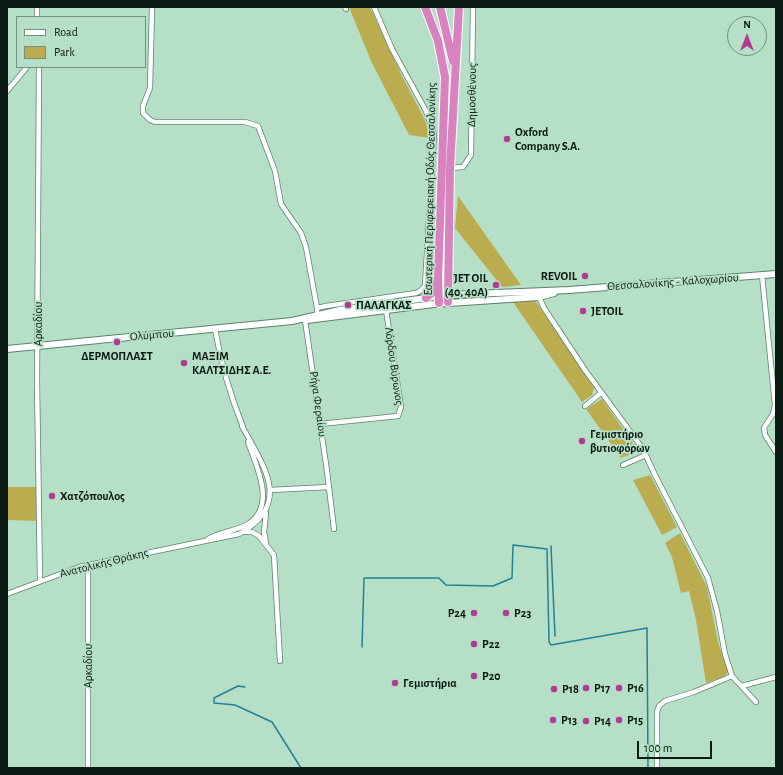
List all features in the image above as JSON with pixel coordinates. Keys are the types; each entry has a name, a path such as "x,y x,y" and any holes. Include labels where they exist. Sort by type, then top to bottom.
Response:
{"highway":[{"path":"421,7 431,22"},
{"name":"Εσωτερική Περιφερειακή Οδός Θεσσαλονίκης","path":"425,7 438,41 444,77 438,279 439,300"},
{"path":"440,7 452,54 455,79"},
{"name":"Εσωτερική Περιφερειακή Οδός Θεσσαλονίκης","path":"448,299 450,168 459,7"},
{"path":"426,298 435,290 438,279"}],"main road":[{"name":"Θεσσαλονίκης - Καλοχωρίου","path":"318,314 386,310 439,300 505,293 569,290 776,274"},
{"name":"Θεσσαλονίκης - Καλοχωρίου","path":"448,299 536,297 569,290"},
{"name":"Θεσσαλονίκης - Καλοχωρίου","path":"297,320 305,320 318,314 378,303 426,298 439,300"},
{"path":"297,320 318,314"},
{"name":"Ολύμπου","path":"7,349 297,320"}],"street":[{"path":"152,7 150,88 143,106 143,113 150,120 156,122 245,122 258,126 275,171 281,204 301,233 306,247 318,314 363,300 416,293 423,289 426,279 434,134 426,112 392,50 374,7"},
{"name":"Δημοσθένους","path":"450,168 462,167 466,164 471,155 473,7"},
{"path":"7,91 26,68"},
{"name":"Αρκαδίου","path":"38,68 38,465 40,581"},
{"path":"762,275 775,405 773,414 764,428 765,434 776,452"},
{"path":"426,279 438,279"},
{"path":"536,297 601,393 639,443 646,455 708,578 717,611 725,654 732,676 756,702"},
{"name":"Λόρδου Βύρωνος","path":"320,424 398,416 401,407 386,310"},
{"name":"Ρήγα Φεραίου","path":"305,320 334,529"},
{"name":"Ανατολικής Θράκης","path":"204,540 248,524 256,516 263,501 262,487 229,391 219,355 215,329"},
{"path":"585,406 601,393"},
{"name":"Ανατολικής Θράκης","path":"7,594 88,565 204,540 240,534 254,525 267,510 270,490 267,476 242,426"},
{"path":"623,465 646,455"},
{"path":"270,490 329,487"},
{"path":"267,510 264,532 267,544"},
{"path":"256,516 254,525 259,536"},
{"path":"248,524 254,525 264,532"},
{"path":"240,534 252,532 259,536 267,544 274,555 280,661"},
{"name":"Αρκαδίου","path":"88,565 88,768"},
{"path":"657,768 657,712 659,706 665,701 694,692 732,676"},
{"path":"742,686 776,677"}],"green space":[{"path":"349,7 370,7 402,76 425,120 430,138 409,135 371,61"},
{"path":"458,196 521,285 502,287 455,228"},
{"path":"531,299 537,303 594,388 592,395 582,402 513,302"},
{"path":"602,399 638,451 621,458 586,409"},
{"path":"650,475 677,527 662,535 633,480"},
{"path":"7,487 36,487 37,521 7,520"},
{"path":"680,533 707,587 718,642 728,672 725,676 706,683 696,620 689,591 681,593 672,557 665,543"}],"waterway":[{"path":"362,647 364,578 439,578 446,585 493,586 512,578 513,545 547,549 549,642 551,645 647,628 648,768"},
{"path":"551,546 555,636"},
{"path":"245,687 238,686 214,698 214,703 235,705 272,722 301,768"}],"place":[{"name":"Oxford Company S.A.","path":"507,139"},
{"name":"REVOIL","path":"585,276"},
{"name":"JET OIL (40, 40Α)","path":"496,285"},
{"name":"ΠΑΛΑΓΚΑΣ","path":"348,305"},
{"name":"JETOIL","path":"583,311"},
{"name":"ΔΕΡΜΟΠΛΑΣΤ","path":"117,342"},
{"name":"ΜΑΞΙΜ ΚΑΛΤΣΙΔΗΣ Α.Ε.","path":"184,363"},
{"name":"Γεμιστήριο βυτιοφόρων","path":"582,441"},
{"name":"Χατζόπουλος","path":"52,496"},
{"name":"P24","path":"474,613"},
{"name":"P23","path":"506,613"},
{"name":"P22","path":"474,644"},
{"name":"P20","path":"474,676"},
{"name":"Γεμιστήρια","path":"395,683"},
{"name":"P17","path":"586,688"},
{"name":"P16","path":"619,688"},
{"name":"P18","path":"554,689"},
{"name":"P13","path":"553,720"},
{"name":"P15","path":"619,720"},
{"name":"P14","path":"586,721"}]}
